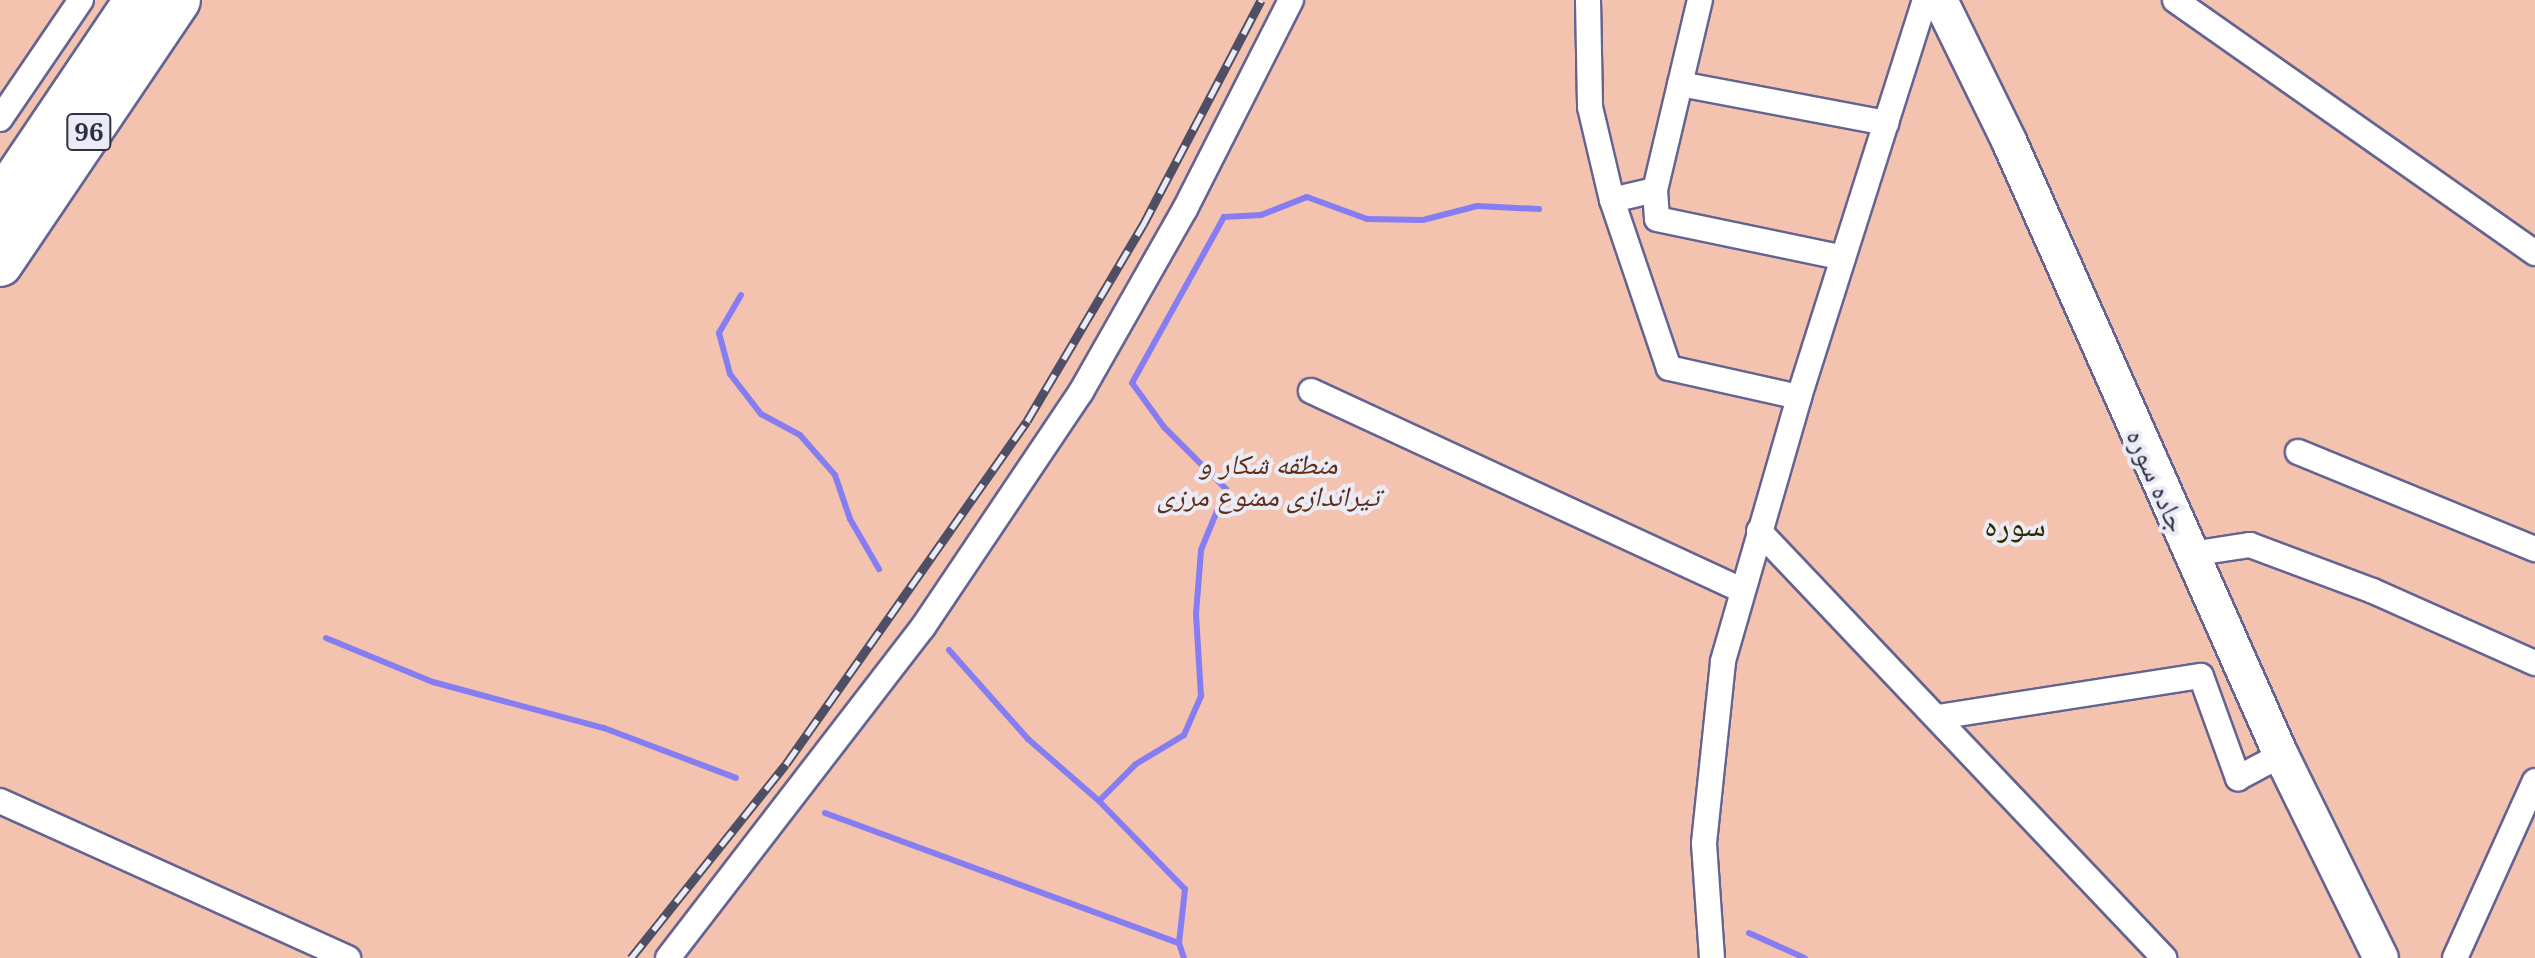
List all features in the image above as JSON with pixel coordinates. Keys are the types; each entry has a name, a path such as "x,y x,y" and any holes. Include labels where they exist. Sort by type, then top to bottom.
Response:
{"highway":[{"name":"96","path":"0,203 137,0"},
{"name":"96","path":"0,264 178,0"}],"main road":[{"name":"جاده سوره","path":"1940,0 2009,141 2281,755 2381,958"}],"street":[{"path":"0,119 81,0"},
{"path":"668,958 923,627 1081,392 1185,209 1291,0"},
{"path":"1588,0 1590,107 1612,200 1669,368 1799,397"},
{"path":"1700,0 1655,190 1657,219 1843,258"},
{"path":"1712,958 1704,843 1723,661 1799,397 1925,0"},
{"path":"2175,0 2535,253"},
{"path":"1680,84 1886,123"},
{"path":"1612,200 1655,190"},
{"path":"1311,391 1742,590"},
{"path":"2298,452 2535,549"},
{"path":"1759,531 2164,958"},
{"path":"2191,554 2250,545 2373,591 2535,663"},
{"path":"1938,717 2201,676 2237,655"},
{"path":"2201,676 2238,778 2281,755"},
{"path":"2455,958 2535,781"},
{"path":"0,801 348,958"}],"green space":[{"name":"منطقه شکار و تیراندازی ممنوع مرزی","path":"0,0 2535,0 2535,958 0,958"}],"waterway":[{"path":"1099,801 1136,764 1184,735 1201,696 1196,614 1201,550 1226,489 1164,427 1132,383 1224,217 1261,215 1307,197 1367,219 1423,220 1477,206 1539,209"},
{"path":"741,295 719,333 730,374 761,414 800,435 835,475 850,519 879,569"},
{"path":"326,638 433,682 604,728 736,778"},
{"path":"949,650 1028,739 1099,801 1185,889 1179,943 1184,958"},
{"path":"825,813 1179,943"},
{"path":"1749,933 1805,958"}],"railway":[{"path":"631,958 786,764 1027,421 1143,225 1261,0"}],"district":[{"name":"سوره","path":"2015,524"}]}
